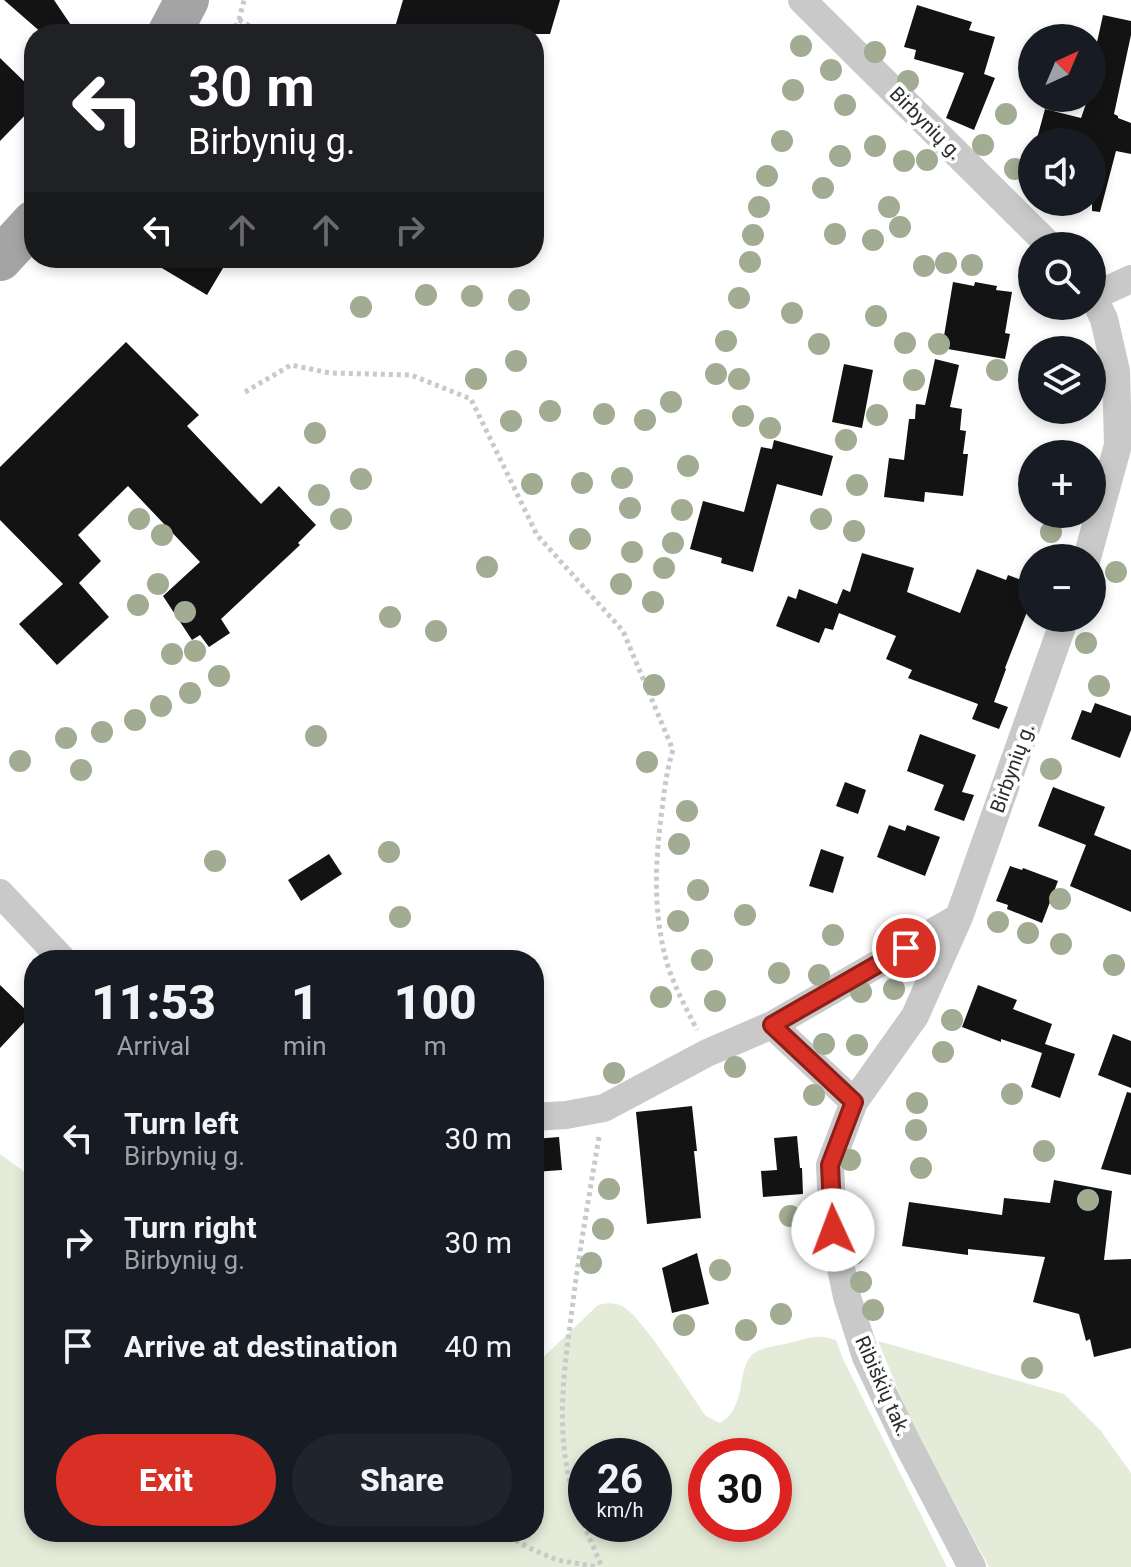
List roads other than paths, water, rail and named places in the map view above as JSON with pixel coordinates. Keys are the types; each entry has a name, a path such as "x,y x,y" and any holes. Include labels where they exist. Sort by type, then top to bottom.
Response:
{"main road":[{"path":"174,24 187,0"},
{"path":"0,259 24,233"}],"street":[{"name":"Birbynių g.","path":"802,0 1036,232"},
{"path":"1106,290 1131,279"},
{"path":"1091,544 1118,445 1116,371 1104,320"},
{"name":"Birbynių g.","path":"854,1102 915,1016 959,917 1060,632"},
{"path":"0,893 54,950"},
{"path":"544,1116 604,1108 707,1053 772,1025 959,917"},
{"path":"772,1025 854,1102"},
{"name":"Ribiškių tak.","path":"854,1102 830,1165 833,1230 847,1297 866,1357 972,1567"}]}
